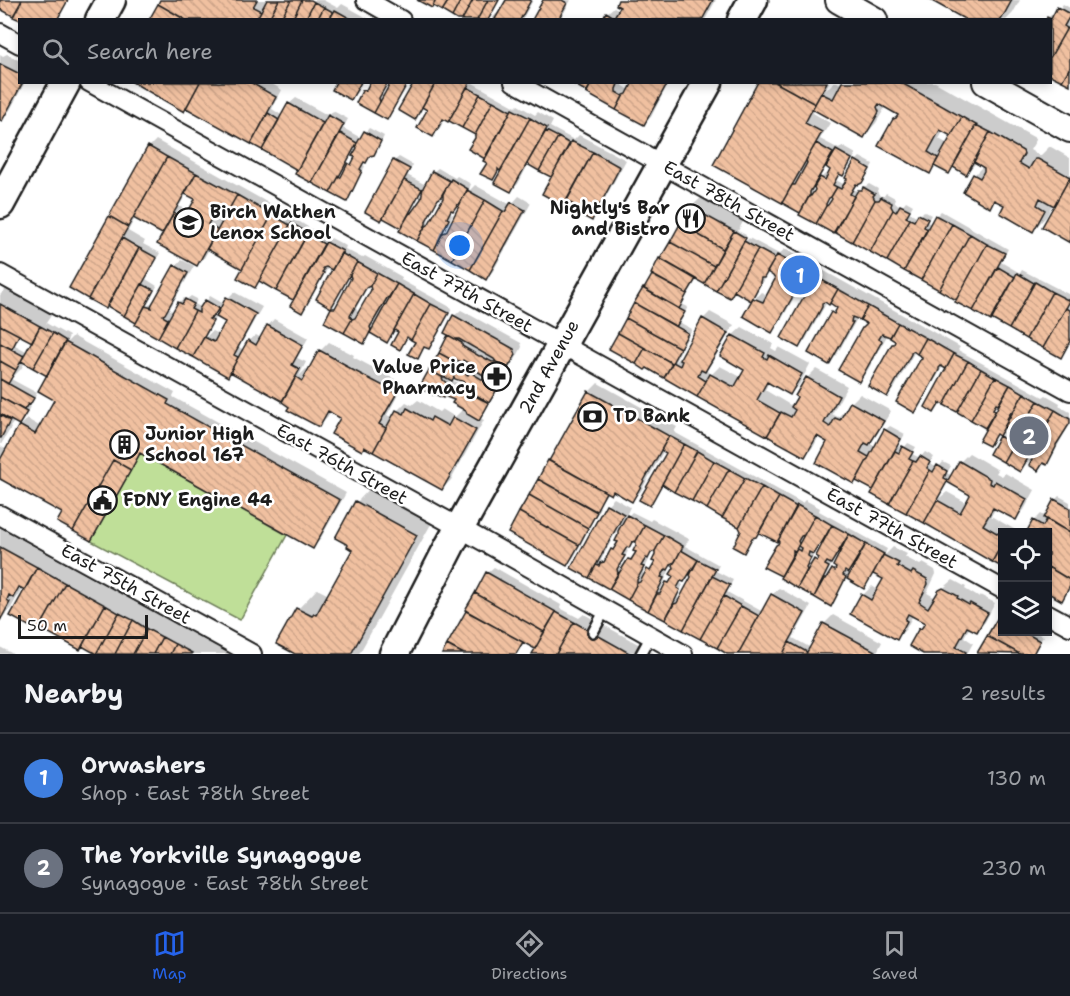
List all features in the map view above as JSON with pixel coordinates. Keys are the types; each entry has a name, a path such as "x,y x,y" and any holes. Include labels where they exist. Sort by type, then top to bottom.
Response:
{"main road":[{"path":"101,18 111,0"},
{"path":"743,18 753,0"},
{"path":"839,0 870,18"},
{"path":"0,204 65,84"},
{"name":"2nd Avenue","path":"394,654 460,528 707,84"},
{"path":"990,84 1070,129"}],"street":[{"path":"366,0 398,18"},
{"path":"0,33 18,43"},
{"name":"East 77th Street","path":"93,84 998,587"},
{"name":"East 78th Street","path":"518,84 1070,391"},
{"name":"East 76th Street","path":"0,274 683,654"},
{"name":"East 75th Street","path":"0,515 252,654"},
{"path":"1052,617 1070,626"}],"lane":[{"path":"593,632 605,610"},
{"path":"641,654 651,636"}],"green space":[{"path":"140,453 287,535 240,620 91,541"}],"building":[{"path":"0,0 22,0 13,16 0,9"},
{"path":"22,0 68,0 58,18 18,19 13,17"},
{"path":"160,0 257,0 253,7 261,11 257,18 182,18 158,4"},
{"path":"267,0 279,0 269,18 257,18"},
{"path":"279,0 291,0 281,18 269,18"},
{"path":"291,0 302,0 293,18 281,18"},
{"path":"302,0 314,2 306,18 293,18"},
{"path":"417,0 436,0 432,8"},
{"path":"436,0 449,0 442,11 433,6"},
{"path":"449,0 461,0 452,17 442,11"},
{"path":"461,0 473,0 463,18 452,17"},
{"path":"473,0 488,0 478,18 463,18"},
{"path":"488,0 499,0 489,18 478,18"},
{"path":"506,0 531,0 521,18 496,18"},
{"path":"543,0 562,0 567,3 559,18 533,18"},
{"path":"618,0 713,0 703,18 616,18 614,17 620,7 616,5"},
{"path":"930,0 1012,0 1002,18 962,18"},
{"path":"314,2 324,7 318,18 306,18"},
{"path":"158,4 182,18 150,18"},
{"path":"324,7 333,12 330,18 318,18"},
{"path":"1057,7 1070,14 1064,26 1067,28 1052,54 1052,18"},
{"path":"335,10 349,18 330,18"},
{"path":"606,12 616,18 603,18"},
{"path":"1067,28 1070,29 1070,67 1062,81 1052,76 1052,54"},
{"path":"0,64 18,73 18,84 22,84 2,121 0,120"},
{"path":"1070,67 1070,85 1062,81"},
{"path":"135,84 199,84 184,112"},
{"path":"199,84 253,84 276,97 251,144 186,108"},
{"path":"335,84 360,84 351,100 332,90"},
{"path":"369,84 387,84 374,113 356,103 362,91 366,90"},
{"path":"390,84 407,84 387,120 374,113"},
{"path":"413,84 435,84 415,120 398,110"},
{"path":"435,84 469,84 448,122 443,119 433,137 417,128 427,110 422,107"},
{"path":"573,84 591,84 587,92"},
{"path":"591,84 618,84 616,92 623,96 616,110 586,93"},
{"path":"632,84 667,84 644,125 616,110 624,95 627,94"},
{"path":"757,84 779,84 815,104 805,123 822,132 782,203 713,165"},
{"path":"779,84 826,84 815,104"},
{"path":"841,84 904,84 962,117 951,136 940,130 928,152 938,158 930,174 878,146 893,119 898,115 879,104 877,107 879,112 864,138 812,109 821,93 833,99"},
{"path":"467,87 480,94 462,128 449,121"},
{"path":"480,94 493,101 475,135 462,128"},
{"path":"493,101 511,111 485,159 468,149"},
{"path":"288,103 323,123 297,170 262,150"},
{"path":"512,109 530,118 493,180 480,174 487,163 483,161"},
{"path":"268,113 279,120 262,150 251,144"},
{"path":"328,115 344,124 312,183 295,174"},
{"path":"962,117 976,125 949,174 934,166"},
{"path":"530,118 547,128 511,192 494,183"},
{"path":"976,125 990,132 966,175 953,167"},
{"path":"364,131 381,141 374,155 370,156 366,163 364,162 360,169 362,171 347,202 330,193 348,163 351,165 355,157 352,156 357,148 356,145"},
{"path":"546,131 558,137 539,171 527,164"},
{"path":"990,132 1023,151 1024,154 1019,163 1029,169 1035,159 1038,159 1070,177 1054,206 1040,198 1037,205 1045,210 1033,232 1000,213 1004,205 994,200 990,208 963,192 973,174 980,178 984,171 984,168 974,162"},
{"path":"340,133 357,143 330,193 312,183"},
{"path":"558,137 570,144 551,177 539,171"},
{"path":"571,141 593,152 564,206 542,194"},
{"path":"816,143 833,153 800,213 782,203 792,185 795,185"},
{"path":"148,146 167,157 128,227 109,216"},
{"path":"836,150 852,159 843,176 839,174 833,185 837,187 816,224 799,215 809,196 815,190 814,187 820,177 825,180 830,170 826,167"},
{"path":"593,152 620,167 594,216 566,201"},
{"path":"167,157 196,173 162,234 133,218"},
{"path":"393,160 410,169 381,221 365,212"},
{"path":"855,160 870,169 862,183 856,184 850,194 854,196 834,234 816,224 837,187 841,189"},
{"path":"432,171 450,181 438,199 417,241 399,231 421,199 423,188"},
{"name":"Birch Wathen Lenox School","path":"196,173 237,195 225,216 216,211 208,224 217,230 197,266 157,244 174,213 184,219 195,199 185,194"},
{"path":"1070,177 1070,243 1042,227"},
{"path":"451,179 468,189 460,203 453,211 451,210 434,250 417,241 443,198"},
{"path":"404,180 422,189 401,228 383,218"},
{"path":"863,187 875,194 873,196 875,200 852,242 834,232 858,190 862,190"},
{"path":"467,190 485,200 452,260 434,250 443,233 446,232"},
{"path":"237,195 272,215 242,269 207,249"},
{"path":"881,197 892,203 893,210 870,252 852,242 875,200"},
{"path":"485,200 503,211 470,270 452,260"},
{"path":"566,201 594,216 592,221 564,206"},
{"path":"511,202 525,210 486,280 470,270 503,211 505,212"},
{"path":"900,205 910,210 906,217 910,219 887,261 870,252 893,210 896,212"},
{"path":"690,207 734,231 723,249 680,224"},
{"path":"918,214 928,219 924,227 928,229 904,271 887,261 910,219 914,221"},
{"path":"272,215 290,225 255,288 237,278"},
{"path":"935,215 952,224 921,280 904,271"},
{"path":"109,216 128,227 88,299 69,288"},
{"path":"291,223 308,233 276,291 259,281"},
{"path":"680,224 723,249 714,266 670,242"},
{"path":"952,224 970,234 939,290 921,280"},
{"path":"734,231 746,238 716,291 704,284"},
{"path":"307,234 324,244 293,300 276,291"},
{"path":"970,234 987,244 956,300 939,290"},
{"path":"122,238 139,248 106,309 88,299"},
{"path":"744,241 758,249 730,298 716,291"},
{"path":"326,242 343,251 332,270 323,268 324,273 302,313 290,306"},
{"path":"670,242 714,266 704,284 660,259"},
{"path":"987,244 1005,253 973,311 955,302"},
{"path":"139,248 157,258 124,316 107,306"},
{"path":"758,249 775,258 764,278 761,278 751,301 734,291"},
{"path":"341,253 357,262 331,308 316,299"},
{"path":"777,255 811,274 802,290 795,289 796,291 772,333 743,316 753,298 763,302 775,279 767,272"},
{"path":"659,258 696,279 687,294 651,274"},
{"path":"357,262 377,273 350,316 352,319 344,333 324,322 331,308 335,308"},
{"path":"174,265 188,273 163,315 168,319 158,338 135,325 145,306 152,308 151,306"},
{"path":"998,267 1015,277 991,321 973,311"},
{"path":"377,273 397,284 370,327 371,330 364,344 344,333 371,290 370,286"},
{"path":"1017,273 1034,283 1009,329 991,319"},
{"path":"811,274 838,289 829,305 822,303 822,307 799,348 781,338 804,296 807,295 802,290"},
{"path":"652,275 687,294 679,309 644,289"},
{"path":"1035,282 1052,292 1026,339 1009,329"},
{"path":"142,284 154,290 136,323 124,316"},
{"path":"397,284 414,294 387,343 370,333"},
{"path":"643,288 685,312 676,327 634,303"},
{"path":"838,289 868,306 860,320 852,317 851,322 853,322 829,365 808,353 831,312 834,314 837,308 830,303"},
{"path":"1052,292 1070,301 1043,348 1026,339"},
{"path":"414,294 431,304 411,340 407,337 400,350 391,345 398,332 394,330"},
{"path":"226,297 256,314 234,355 238,357 228,377 193,357 204,337 214,342 225,322 216,317"},
{"path":"185,299 194,304 191,309 195,311 175,348 158,338 178,302 182,304"},
{"path":"205,300 219,308 209,319 213,321 193,357 175,348 195,311 199,313"},
{"path":"634,303 688,333 680,348 626,318"},
{"path":"0,304 40,326 32,342 0,325"},
{"path":"431,304 449,313 429,349 424,347 418,359 408,354 415,342 411,340"},
{"path":"868,306 898,323 890,337 882,334 879,339 882,341 859,382 838,370 862,328 867,324 860,320"},
{"path":"1066,308 1070,310 1070,341 1061,358 1043,348"},
{"path":"453,315 514,349 516,355 508,368 459,339 444,333"},
{"path":"626,318 680,348 672,363 618,333"},
{"path":"702,318 728,333 705,372 701,370 698,376 706,381 697,397 664,378 673,362 680,366 682,361 679,360"},
{"path":"898,323 926,338 917,354 913,351 911,353 887,397 868,386 894,344 895,341 890,338"},
{"path":"0,325 19,335 12,349 0,343"},
{"path":"267,325 303,345 292,365 300,369 282,401 230,372 248,340 256,345"},
{"path":"40,326 53,333 33,368 21,361"},
{"path":"53,333 66,341 47,376 33,368"},
{"path":"618,333 645,348 636,364 609,349"},
{"path":"448,335 479,356 508,368 499,386 486,379 463,360 462,363 439,353"},
{"path":"732,335 765,353 763,357 767,359 769,355 802,374 790,395 767,382 757,400 780,413 767,436 697,397 710,374 735,386 744,370 720,356"},
{"path":"926,338 954,354 946,369 941,366 939,368 915,413 896,402 922,359 917,354"},
{"name":"Junior High School 167","path":"65,342 169,400 167,404 340,500 313,549 140,453 131,470 113,460 73,531 57,522 62,513 0,479 0,460 19,425 35,434 54,400 38,391"},
{"path":"0,343 24,356 16,370 0,361"},
{"path":"645,348 672,363 664,378 636,364"},
{"path":"319,350 397,393 379,424 386,428 373,452 364,447 362,451 331,434 340,418 328,411 319,427 287,410 289,407 282,402 296,377 302,381"},
{"path":"439,353 452,360 460,367 458,369 468,375 470,372 499,386 489,403 462,386 464,382 454,377 452,381 429,370"},
{"path":"954,354 968,361 944,405 940,403 934,413 925,407"},
{"path":"0,361 16,370 8,384 0,379"},
{"path":"968,361 981,369 957,412 944,405"},
{"path":"981,369 995,377 971,420 957,412"},
{"path":"429,370 459,391 462,390 489,403 479,421 452,403 454,400 445,395 443,398 419,388"},
{"path":"806,377 839,396 824,423 830,427 835,418 840,420 850,402 884,421 869,445 865,443 860,452 869,457 854,484 816,463 827,442 817,436 805,457 767,436 781,412 791,417 795,410 791,407 797,397 795,396"},
{"path":"995,377 1010,385 993,409 996,410 985,428 971,420"},
{"path":"0,379 34,398 30,405 28,404 24,410 0,397"},
{"path":"1010,385 1024,393 999,436 996,434 989,446 979,441"},
{"path":"588,391 669,436 632,502 613,491 611,495 549,461"},
{"path":"1024,393 1038,401 1018,435 1004,427"},
{"path":"0,397 27,412 19,425 0,414"},
{"path":"1038,401 1055,410 1020,472 1003,462"},
{"path":"407,408 430,421 432,417 448,426 453,417 476,430 442,490 373,452 396,410 404,414"},
{"path":"1055,410 1070,419 1070,423 1047,465 1043,463 1038,471 1029,465 1033,457 1029,455"},
{"path":"0,415 10,421 1,438 0,438"},
{"path":"884,429 901,439 873,490 856,481"},
{"path":"669,436 684,444 650,506 639,500 666,453 661,450"},
{"path":"999,436 1013,444 1003,462 989,454"},
{"path":"684,444 697,451 674,492 662,484"},
{"path":"902,446 913,452 909,459 913,461 889,504 871,494 895,451 899,453"},
{"path":"697,451 714,461 692,501 674,492"},
{"path":"920,456 930,462 927,468 930,470 906,513 889,504 913,461 916,462"},
{"name":"FDNY Engine 44","path":"113,460 131,470 91,541 73,531"},
{"path":"548,460 606,492 596,511 538,479"},
{"path":"714,461 729,469 707,509 692,501"},
{"path":"959,461 990,479 989,483 993,485 995,481 1027,499 1016,520 993,508 983,525 998,534 998,551 992,562 924,523 937,500 960,513 970,495 947,482"},
{"path":"937,465 947,471 944,478 948,480 924,523 906,513 930,470 933,472"},
{"path":"729,469 745,478 722,518 707,509"},
{"path":"745,478 762,487 739,527 722,518"},
{"path":"538,479 597,512 588,528 529,495"},
{"path":"762,487 779,497 744,553 733,547 741,531 739,527"},
{"path":"529,495 588,528 579,545 519,512"},
{"path":"779,497 797,507 777,542 759,533"},
{"path":"1054,499 1070,508 1070,533 1044,518"},
{"path":"355,501 417,535 351,654 295,654 276,644 296,608 312,616 316,615 352,550 335,538"},
{"path":"606,504 624,514 589,578 571,568"},
{"path":"797,505 815,515 798,541 799,544 795,551 793,550 781,576 763,567 778,544"},
{"path":"519,512 579,545 567,566 508,533"},
{"path":"627,515 645,525 636,541 632,542 629,548 627,547 622,555 625,556 609,589 589,578 596,565 599,566 604,562 618,542 615,541 618,531"},
{"path":"815,515 832,525 813,554 809,552 808,556 811,558 807,570 797,588 780,578 797,549 800,551 801,548 798,546"},
{"path":"1047,519 1070,533 1070,580 1052,569 1052,528 1029,528 1033,520 1043,526"},
{"path":"645,525 664,535 655,551 648,559 646,558 641,566 644,567 628,600 609,589 628,559 631,560 636,552 633,551 636,541"},
{"path":"832,525 849,534 831,564 827,562 825,565 829,567 814,597 797,588 814,559 817,561 819,558 816,556"},
{"path":"849,534 866,544 848,573 845,571 843,575 846,577 831,607 814,597 832,569 835,571 836,568 833,566"},
{"path":"664,535 683,546 675,562 668,570 666,569 661,577 664,578 648,611 628,600 637,583 640,582 647,569 650,571 655,562 652,561 655,551"},
{"path":"866,544 884,554 864,589 847,579"},
{"path":"0,547 37,567 25,590 19,587 13,598 9,595 7,600 10,602 0,621"},
{"path":"681,550 698,560 684,582 681,581 677,588 680,590 665,620 648,611 657,594 660,594 666,582 669,583 673,576 670,574"},
{"path":"998,551 998,565 992,562"},
{"path":"883,555 899,563 897,566 911,574 913,571 927,579 928,584 919,602 928,608 939,590 943,588 969,605 970,603 988,613 977,632 967,627 956,647 966,652 965,654 923,654 909,646 919,628 921,629 925,623 908,614 905,620 907,621 897,640 850,614 861,594 871,600 883,579 873,574"},
{"path":"698,560 716,569 683,630 665,620 674,604 677,603"},
{"path":"37,567 65,583 38,631 10,616"},
{"path":"1052,569 1070,580 1070,586 1062,601 1052,595"},
{"path":"486,572 556,612 544,632 475,593"},
{"path":"712,576 730,585 700,639 683,630"},
{"path":"65,583 105,605 80,650 40,628"},
{"path":"475,593 544,632 535,649 465,610"},
{"path":"771,594 805,613 783,654 738,654"},
{"path":"724,596 741,606 717,648 700,639"},
{"path":"105,605 119,613 96,654 82,646"},
{"path":"741,606 759,616 738,654 727,654 717,648"},
{"path":"466,611 523,642 516,654 464,654 447,645"},
{"path":"556,612 574,622 556,654 532,654"},
{"path":"119,613 133,620 115,654 96,654"},
{"path":"998,617 998,636 1031,636 1040,641 1033,654 1020,654 987,636"},
{"path":"133,620 147,629 133,654 115,654"},
{"path":"574,622 631,654 556,654"},
{"path":"823,623 875,651 873,654 806,654"},
{"path":"147,629 162,637 153,654 133,654"},
{"path":"987,636 1020,654 977,653"},
{"path":"162,637 175,644 170,654 153,654"},
{"path":"789,642 807,652 806,654 783,654"},
{"path":"175,644 192,653 170,654"},
{"path":"447,645 454,649 464,654 442,654"}],"place":[{"name":"Nightly's Bar and Bistro","path":"691,218"},
{"name":"Birch Wathen Lenox School","path":"189,222"},
{"name":"Orwashers","path":"800,275"},
{"name":"Value Price Pharmacy","path":"497,377"},
{"name":"TD Bank","path":"592,416"},
{"name":"The Yorkville Synagogue","path":"1029,436"},
{"name":"Junior High School 167","path":"124,444"},
{"name":"FDNY Engine 44","path":"102,500"}]}
